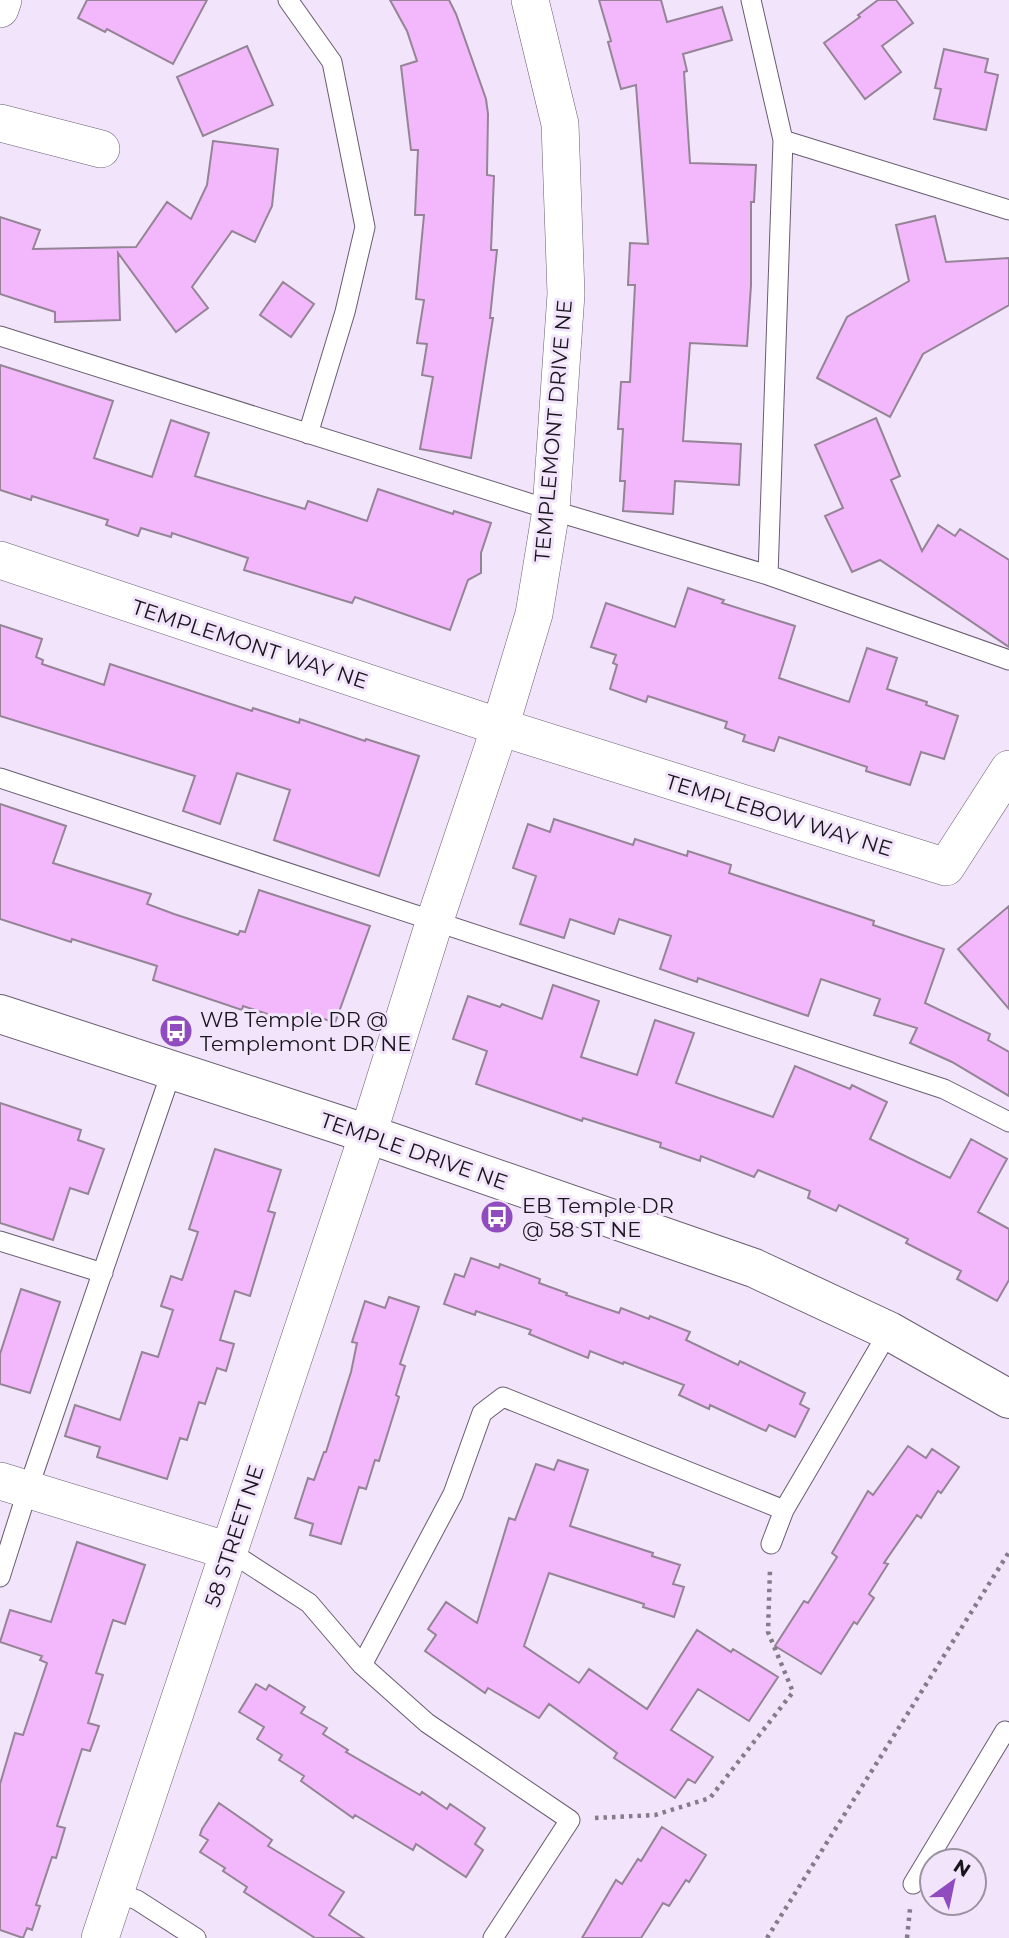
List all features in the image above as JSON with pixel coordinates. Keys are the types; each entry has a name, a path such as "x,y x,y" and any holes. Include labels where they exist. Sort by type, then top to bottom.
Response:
{"street":[{"path":"0,9 4,0"},
{"name":"TEMPLEMONT DRIVE NE","path":"368,1134 534,614 551,510 566,294 560,124 530,0"},
{"path":"0,123 101,149"},
{"name":"TEMPLEMONT WAY NE","path":"0,560 500,727"},
{"name":"TEMPLEBOW WAY NE","path":"500,727 946,867 1009,769"},
{"name":"TEMPLE DRIVE NE","path":"0,1014 368,1134 754,1268 889,1331 1009,1399"},
{"name":"58 STREET NE","path":"100,1938 368,1134"},
{"path":"14,1485 229,1551"}],"lane":[{"path":"288,0 331,62 365,227 345,312 308,434"},
{"path":"751,0 783,140 768,575"},
{"path":"783,140 1009,210"},
{"path":"0,336 551,510 768,575 1009,660"},
{"path":"0,778 944,1089 1009,1122"},
{"path":"0,1577 14,1485 103,1273 172,1070"},
{"path":"0,1241 103,1273"},
{"path":"771,1544 784,1510 889,1331"},
{"path":"362,1665 453,1494 482,1413 503,1397 784,1510"},
{"path":"229,1551 309,1603 362,1665 427,1723 570,1820 493,1938"},
{"path":"913,1884 1005,1731 1009,1734"},
{"path":"115,1892 136,1900 197,1938"}],"path":[{"path":"570,1820 654,1815 710,1798 793,1692 768,1632 771,1544"},
{"path":"767,1938 1009,1552"}],"building":[{"path":"87,0 207,0 173,64 107,29 105,32 78,18"},
{"path":"390,0 449,0 486,99 487,175 494,176 491,250 497,250 490,318 493,318 471,458 420,449 433,377 422,375 427,344 417,343 424,300 416,299 424,215 415,215 418,150 411,150 401,66 417,61 407,31"},
{"path":"599,0 661,0 667,22 722,7 732,40 683,54 687,71 684,72 690,163 756,165 754,202 751,202 751,285 747,346 690,343 683,441 741,444 739,485 675,481 673,514 623,511 625,481 620,481 623,429 618,429 621,382 630,382 635,285 628,285 630,243 648,244 636,85 621,89"},
{"path":"878,0 896,0 913,23 882,46 901,72 865,99 824,43"},
{"path":"247,46 273,105 203,136 177,77"},
{"path":"944,49 988,59 985,72 998,75 986,130 934,119 941,89 935,88"},
{"path":"213,141 278,149 272,206 255,242 232,231 192,287 208,308 176,332 118,253 120,320 55,322 55,312 0,294 0,217 40,230 33,249 136,247 167,202 191,219 207,185"},
{"path":"935,216 946,262 1009,258 1009,305 923,354 890,417 817,378 847,317 909,281 896,225"},
{"path":"283,282 314,304 291,337 260,315"},
{"path":"0,365 113,401 94,458 152,477 171,420 209,433 195,476 305,509 308,501 367,521 378,489 453,514 454,511 491,523 481,553 481,573 468,580 450,630 355,597 352,603 244,570 248,558 172,533 171,537 141,528 138,536 106,525 108,520 32,496 31,500 0,490"},
{"path":"876,418 900,476 891,480 922,551 938,525 955,536 960,529 1009,560 1009,647 880,560 852,572 825,516 843,508 815,445"},
{"path":"688,588 724,600 722,603 795,626 779,678 849,702 867,648 897,658 887,689 958,716 944,759 921,752 910,785 866,771 867,767 779,737 774,751 743,741 745,735 725,728 727,722 648,696 646,702 610,689 617,665 613,663 616,655 591,647 606,603 675,627"},
{"path":"0,625 42,639 36,657 43,660 42,664 104,685 110,664 252,711 253,708 299,723 300,719 419,756 379,876 274,840 290,790 237,773 220,824 183,811 195,776 0,716"},
{"path":"0,804 66,826 53,863 151,894 147,904 174,914 238,935 240,931 245,932 259,890 370,926 335,1023 308,1013 304,1026 243,1006 242,1010 153,980 157,966 0,919"},
{"path":"554,819 633,845 635,839 687,856 688,851 731,865 729,873 874,921 873,925 944,949 925,1003 990,1034 988,1040 1009,1052 1009,1096 952,1062 910,1043 917,1028 874,1015 880,999 821,979 808,1016 698,978 697,982 660,969 671,936 619,919 614,934 570,919 564,938 520,924 536,876 513,868 528,824 550,832"},
{"path":"1009,906 1009,1009 958,949"},
{"path":"553,985 599,1001 581,1057 637,1075 655,1020 694,1033 676,1083 773,1117 795,1066 850,1089 852,1085 887,1102 870,1139 950,1178 971,1139 1007,1159 978,1212 1009,1229 1009,1280 997,1301 957,1279 961,1271 906,1243 908,1239 839,1205 836,1211 808,1198 810,1191 758,1170 754,1177 701,1156 700,1161 660,1147 661,1143 583,1118 582,1121 476,1084 487,1051 453,1039 468,996 500,1007 502,1004 542,1019"},
{"path":"0,1103 81,1130 78,1140 104,1149 88,1194 70,1188 53,1240 0,1223"},
{"path":"215,1149 281,1170 268,1211 275,1213 250,1296 235,1291 220,1340 234,1344 226,1371 217,1368 205,1404 199,1402 187,1440 180,1438 167,1479 97,1457 100,1447 65,1436 75,1405 120,1420 142,1352 158,1357 173,1310 161,1306 171,1276 182,1280 198,1232 189,1229"},
{"path":"471,1258 499,1268 500,1264 540,1279 539,1283 567,1293 566,1295 619,1313 621,1308 690,1332 686,1340 738,1365 740,1361 805,1393 800,1404 809,1409 795,1437 769,1425 766,1431 710,1405 709,1409 679,1395 684,1385 590,1351 588,1358 529,1334 531,1330 476,1311 475,1315 444,1304 455,1274 464,1277"},
{"path":"21,1289 60,1302 30,1393 0,1384 0,1354"},
{"path":"389,1297 419,1307 400,1364 405,1366 396,1395 399,1397 379,1461 375,1460 366,1489 359,1487 341,1544 310,1535 313,1524 295,1518 308,1478 314,1480 326,1452 351,1372 357,1343 352,1342 365,1301 385,1308"},
{"path":"908,1446 926,1458 932,1449 959,1467 941,1493 938,1491 921,1518 917,1515 884,1563 888,1564 869,1594 874,1598 857,1624 854,1622 821,1674 775,1646 804,1601 808,1603 837,1557 832,1553 868,1491 873,1495"},
{"path":"558,1460 588,1470 570,1526 653,1553 652,1556 680,1565 673,1584 684,1587 674,1617 643,1607 644,1604 549,1573 524,1646 579,1683 589,1669 647,1709 697,1630 778,1677 749,1721 698,1689 671,1730 713,1757 695,1783 688,1779 675,1798 614,1758 617,1753 549,1704 539,1718 488,1688 485,1693 425,1651 436,1635 428,1629 446,1602 477,1623 509,1518 515,1520 536,1464 554,1470"},
{"path":"77,1542 145,1565 125,1624 113,1620 96,1673 103,1675 88,1723 99,1726 90,1751 82,1749 57,1826 65,1828 56,1858 52,1857 36,1905 40,1906 32,1930 27,1928 23,1938 0,1930 0,1784 15,1733 23,1735 47,1663 40,1660 42,1656 0,1642 10,1610 51,1622"},
{"path":"256,1684 266,1690 269,1685 305,1707 301,1713 327,1728 323,1734 348,1750 346,1752 420,1795 422,1792 447,1809 450,1804 485,1828 475,1844 483,1850 466,1877 416,1844 413,1850 355,1815 353,1818 301,1781 304,1776 279,1760 282,1755 257,1739 264,1727 239,1712"},
{"path":"219,1803 272,1840 268,1846 344,1892 329,1915 364,1938 315,1938 244,1892 247,1887 200,1852 208,1840 200,1835 202,1829"},
{"path":"662,1827 706,1855 689,1882 686,1880 669,1906 663,1903 641,1938 582,1938 616,1880 622,1884 638,1859 641,1861"}],"place":[{"name":"WB Temple DR @ Templemont DR NE","path":"176,1031"},
{"name":"EB Temple DR @ 58 ST NE","path":"497,1217"}]}
